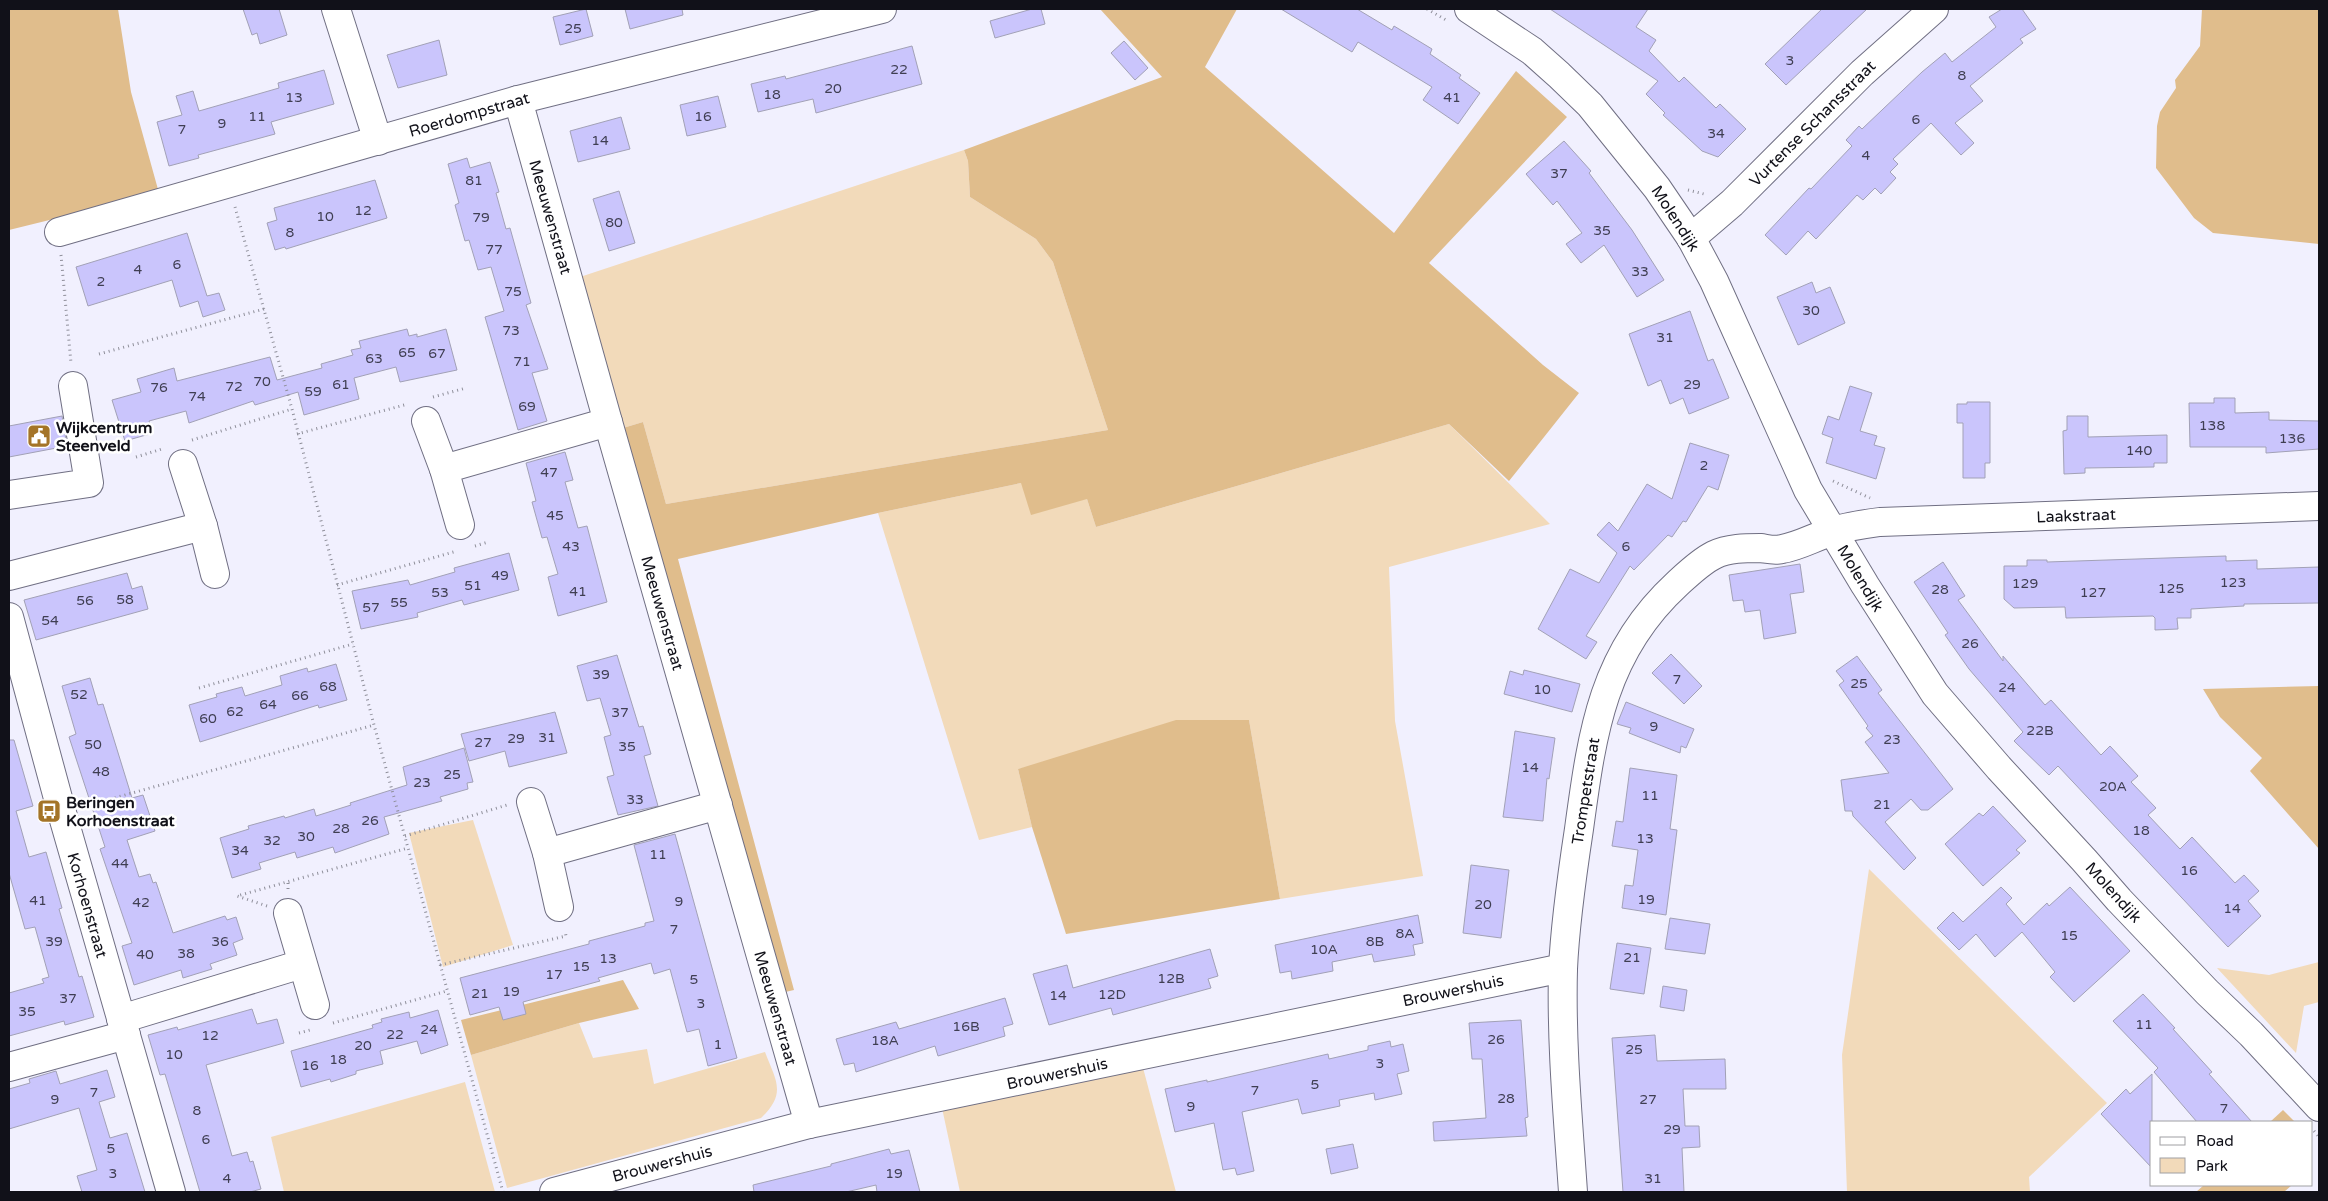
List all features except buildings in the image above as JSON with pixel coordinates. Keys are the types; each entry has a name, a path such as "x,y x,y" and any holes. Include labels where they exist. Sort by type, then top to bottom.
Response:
{"street":[{"path":"336,9 378,141"},
{"name":"Roerdompstraat","path":"60,232 518,100 882,9"},
{"name":"Vurtense Schansstraat","path":"1691,238 1732,203 1862,73 1934,9"},
{"name":"Molendijk","path":"1462,17 1532,51 1590,105 1657,188 1691,238 1714,281 1808,490 1905,649 1935,694 1961,726 2119,900 2207,992 2251,1034 2319,1107"},
{"name":"Meeuwenstraat","path":"518,100 809,1124"},
{"path":"9,495 89,482 73,386"},
{"path":"422,407 467,540"},
{"path":"444,469 608,422"},
{"path":"179,451 203,526 215,574"},
{"name":"Laakstraat","path":"1833,531 1880,522 2319,506"},
{"path":"9,576 203,526"},
{"name":"Trompetstraat","path":"1573,1192 1564,1042 1563,968 1590,748 1604,697 1626,648 1646,617 1668,592 1693,570 1714,555 1746,548 1778,550 1794,547 1833,531"},
{"name":"Korhoenstraat","path":"9,618 12,647 62,813 171,1192"},
{"path":"531,802 547,853 559,906"},
{"path":"547,853 718,805"},
{"path":"288,913 320,1019"},
{"path":"9,1067 302,964"},
{"name":"Brouwershuis","path":"554,1192 809,1124 1563,968"}],"path":[{"path":"1427,9 1462,17"},
{"path":"229,184 292,409 374,725 503,1192"},
{"path":"60,232 73,386"},
{"path":"98,354 264,309"},
{"path":"298,434 422,407 466,388"},
{"path":"136,457 179,451 292,409"},
{"path":"1830,480 1837,488"},
{"path":"337,585 467,540 488,542"},
{"path":"199,688 352,644"},
{"path":"62,813 374,725"},
{"path":"405,836 520,802 531,802"},
{"path":"288,882 288,913 237,896 408,848"},
{"path":"440,965 566,936 559,906"},
{"path":"299,1033 320,1019 448,991"}],"green space":[{"path":"964,150 968,161 970,197 1036,239 1053,262 1108,430 666,504 643,422 623,428 580,277"},
{"path":"1449,424 1550,524 1389,567 1395,721 1423,876 1280,899 1249,720 1018,769 1032,827 979,840 878,513 1021,483 1087,499 1096,527"},
{"path":"473,820 513,945 443,967 409,833"},
{"path":"1869,869 2107,1103 2029,1177 2030,1192 1847,1192 1842,1055"},
{"path":"2319,962 2319,1002 2304,1006 2296,1053 2217,968 2269,975"},
{"path":"579,1023 593,1058 647,1049 654,1084 765,1052 773,1071 777,1094 769,1109 761,1118 507,1188 471,1055"},
{"path":"1142,1064 1176,1192 960,1192 942,1108"},
{"path":"465,1082 495,1192 284,1192 271,1137"}],"shaded area":[{"path":"9,9 118,9 131,92 159,193 9,230"},
{"path":"1100,9 1237,9 1205,67 1394,233 1516,71 1567,117 1429,263 1543,365 1579,393 1509,481 1449,424 1096,527 1087,499 1031,515 1021,483 878,513 678,559 794,990 781,993 623,428 643,422 666,504 1108,430 1053,262 1036,239 970,197 968,161 964,150 1162,77"},
{"path":"2202,9 2319,9 2319,244 2213,233 2194,218 2156,168 2157,126 2160,112 2176,88 2175,80 2200,46"},
{"path":"2319,686 2319,849 2250,771 2262,758 2220,717 2203,689"},
{"path":"1176,720 1249,720 1280,899 1066,934 1032,827 1018,769"},
{"path":"623,980 639,1009 579,1023 471,1055 461,1020"},
{"path":"2283,1110 2294,1121 2271,1121"},
{"path":"2203,1186 2291,1186 2284,1192 2196,1192"}],"place":[{"name":"Wijkcentrum Steenveld","path":"39,436"},
{"name":"Beringen Korhoenstraat","path":"49,811"}]}
